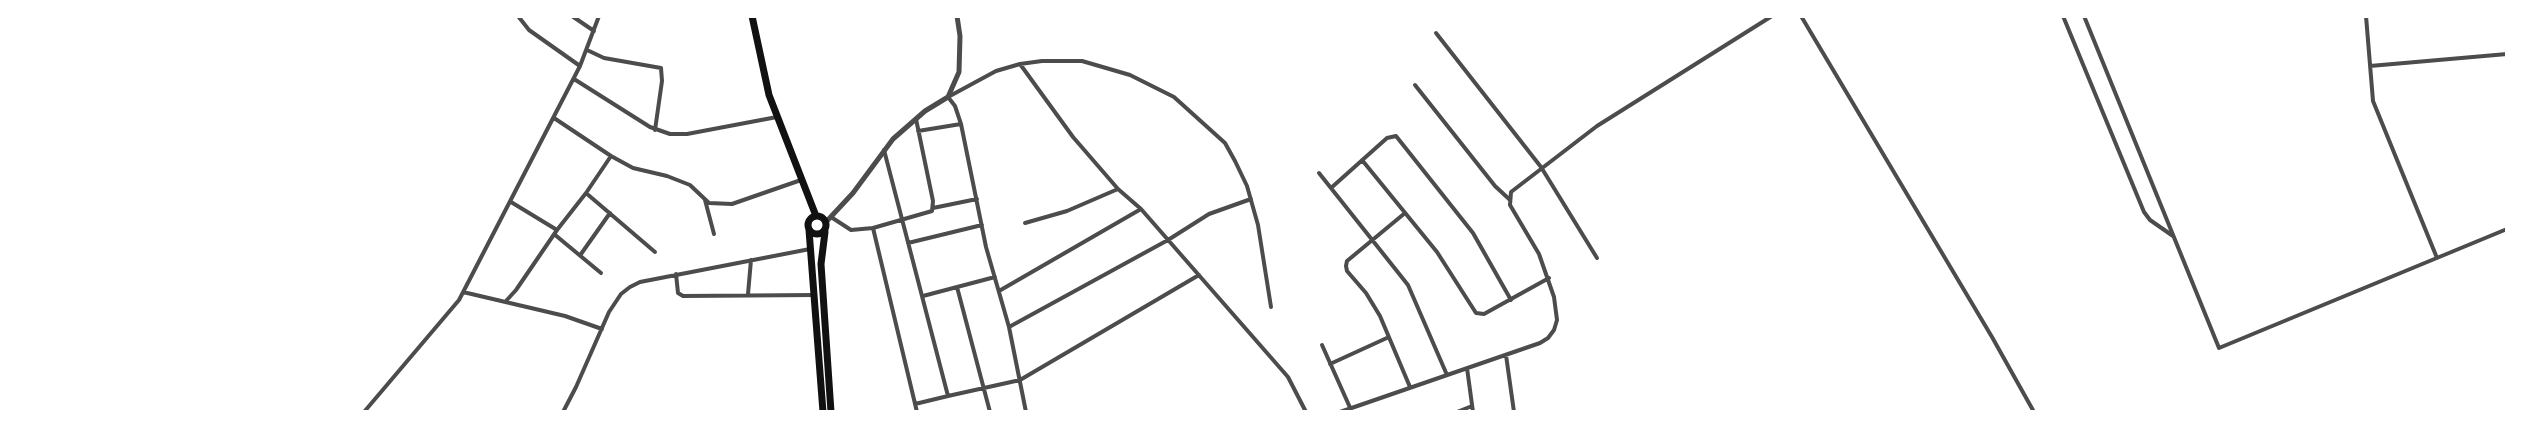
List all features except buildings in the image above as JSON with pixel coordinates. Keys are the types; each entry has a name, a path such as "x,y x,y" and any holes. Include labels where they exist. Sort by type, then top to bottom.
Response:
{"highway":[{"path":"752,16 769,95 816,216"},
{"path":"823,412 809,230 809,220 816,216 829,219 824,232 821,264 832,412"},
{"path":"809,230 815,234 824,232"}],"street":[{"path":"518,16 529,30 580,66"},
{"path":"572,16 594,30"},
{"path":"364,412 452,309 463,292 574,79 600,16"},
{"path":"948,97 958,72 960,36 957,16"},
{"path":"1509,199 1513,189 1597,126 1772,16"},
{"path":"1801,16 1992,337 2034,412"},
{"path":"2063,16 2144,212 2150,220 2175,237"},
{"path":"2084,16 2219,348 2507,229"},
{"path":"2366,16 2373,101 2437,258"},
{"path":"1436,32 1542,167 1597,258"},
{"path":"586,50 604,58 661,68 662,81 656,130"},
{"path":"2370,66 2507,54"},
{"path":"977,199 933,208 929,213 873,228 851,230 829,219 853,193 884,150 916,119 948,97 981,78 1020,64 1082,61 1130,75 1174,97 1225,143 1245,181 1251,199 1264,255 1271,307"},
{"path":"1020,64 1073,137 1118,189 1141,209 1288,377 1306,412"},
{"path":"574,79 656,130 670,134 687,134 777,117"},
{"path":"1340,412 1351,410 1540,344 1554,330 1557,315 1549,278 1539,254 1509,199 1495,186 1415,85"},
{"path":"948,97 955,106 961,124 982,226 1009,327 1026,412"},
{"path":"554,118 611,156 633,168 667,176 690,185 705,200 713,204 732,204 801,180"},
{"path":"916,119 933,208"},
{"path":"918,131 961,124"},
{"path":"1331,188 1389,136 1399,138 1473,233 1511,300"},
{"path":"884,150 948,396"},
{"path":"506,301 516,290 555,232 586,193 611,156"},
{"path":"1362,160 1437,252 1476,313 1484,314 1549,278"},
{"path":"1319,173 1408,285 1447,375"},
{"path":"1025,223 1067,212 1118,189"},
{"path":"586,193 655,252"},
{"path":"1009,327 1168,240 1209,214 1251,199"},
{"path":"705,200 714,234"},
{"path":"511,202 555,232 601,272"},
{"path":"999,291 1141,209"},
{"path":"581,254 610,213"},
{"path":"1405,213 1348,261 1346,268 1373,304 1410,388"},
{"path":"908,243 982,226"},
{"path":"873,228 917,412"},
{"path":"563,412 602,329 621,294 630,287 640,282 676,274 810,249"},
{"path":"748,294 751,260"},
{"path":"676,274 678,293 683,296 748,294 815,295"},
{"path":"915,404 1020,380 1199,275"},
{"path":"923,296 995,278"},
{"path":"957,287 985,387 990,412"},
{"path":"463,292 565,316 602,329"},
{"path":"1330,364 1389,337"},
{"path":"1322,345 1351,410"},
{"path":"1506,355 1514,412"},
{"path":"1467,368 1473,412"},
{"path":"1457,412 1472,406"}]}
